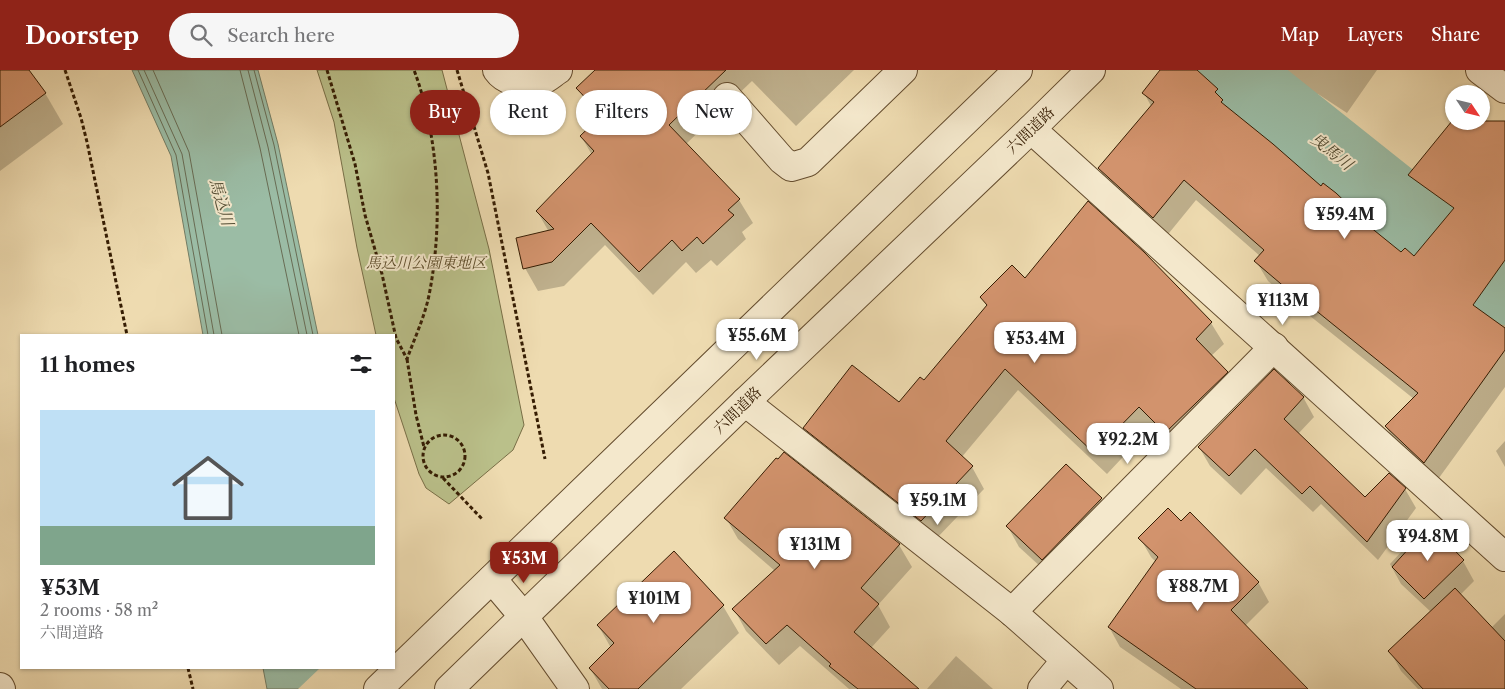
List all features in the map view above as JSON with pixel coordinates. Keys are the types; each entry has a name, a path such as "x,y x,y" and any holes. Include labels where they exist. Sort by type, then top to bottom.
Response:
{"street":[{"path":"497,70 502,76 521,84 542,80 558,70"},
{"path":"752,125 782,160 791,167 808,162 903,70"},
{"path":"378,689 1018,70"},
{"name":"六間道路","path":"452,686 745,402 1032,129 1091,70"},
{"path":"1480,70 1505,89"},
{"path":"1032,129 1505,557"},
{"path":"1012,612 1274,347"},
{"path":"745,402 1012,612 1099,689"},
{"path":"492,579 524,617 574,689"},
{"path":"1042,689 1066,660"}],"path":[{"path":"65,70 87,142 127,334"},
{"path":"327,70 355,164 365,214 382,274 396,338 407,360 416,415 424,448 423,461 430,472 442,478 484,520"},
{"path":"414,70 420,90"},
{"path":"457,70 464,90"},
{"path":"407,360 430,291 435,247 437,203 435,165 431,135"},
{"path":"477,135 488,173 545,459"},
{"path":"424,448 434,437 441,435 456,438 461,443 464,450 464,464 455,475 442,478"},
{"path":"188,669 193,689"}],"green space":[{"name":"馬込川公園東地区","path":"317,70 442,70 447,90 410,90 410,135 459,135 489,249 524,425 513,450 449,504 426,488 419,474 395,401 395,334 376,334 357,248 334,122"}],"water":[{"name":"馬込川","path":"132,70 258,70 278,144 318,334 203,334 171,156"},
{"path":"263,669 388,669 393,689 267,689"}],"pier":[{"path":"319,669 391,669 395,689 298,689"}],"building":[{"path":"0,70 29,70 46,93 0,127"},
{"path":"595,70 726,70 705,90 677,90 677,117 669,125 740,199 728,210 734,215 703,244 697,237 682,251 672,240 639,272 591,223 552,262 523,269 516,238 554,229 536,211 594,151 581,135 667,135 667,90 578,90 576,88"},
{"path":"1160,70 1197,70 1218,89 1215,92 1223,100 1221,102 1321,186 1323,183 1336,193 1356,212 1354,214 1401,252 1405,248 1414,256 1454,208 1408,175 1445,130 1490,130 1490,121 1505,121 1505,260 1473,305 1505,328 1505,350 1424,463 1385,426 1418,393 1254,261 1264,250 1184,180 1153,218 1098,168 1154,102 1142,93"},
{"path":"1088,201 1144,252 1212,322 1196,339 1228,372 1165,433 1139,407 1094,453 1005,369 946,441 973,466 921,521 803,428 852,365 899,402 920,377 924,380 987,305 980,297 1012,265 1025,278"},
{"path":"1274,369 1304,397 1284,419 1365,497 1389,473 1406,488 1367,542 1310,486 1302,494 1255,449 1229,476 1198,447"},
{"path":"784,452 900,544 861,588 879,604 854,632 919,689 858,689 829,666 831,664 787,625 766,644 732,609 780,565 724,518 776,458 778,459"},
{"path":"1066,464 1102,498 1042,560 1006,526"},
{"path":"1168,508 1181,521 1190,512 1259,582 1231,610 1308,689 1196,689 1108,627 1158,557 1138,538"},
{"path":"1430,525 1464,560 1424,599 1392,567"},
{"path":"674,551 724,605 638,689 609,689 589,668 614,643 597,625"},
{"path":"1455,588 1505,641 1505,689 1423,689 1388,651"}],"waterway":[{"name":"曳馬川","path":"1230,70 1505,289"}]}
